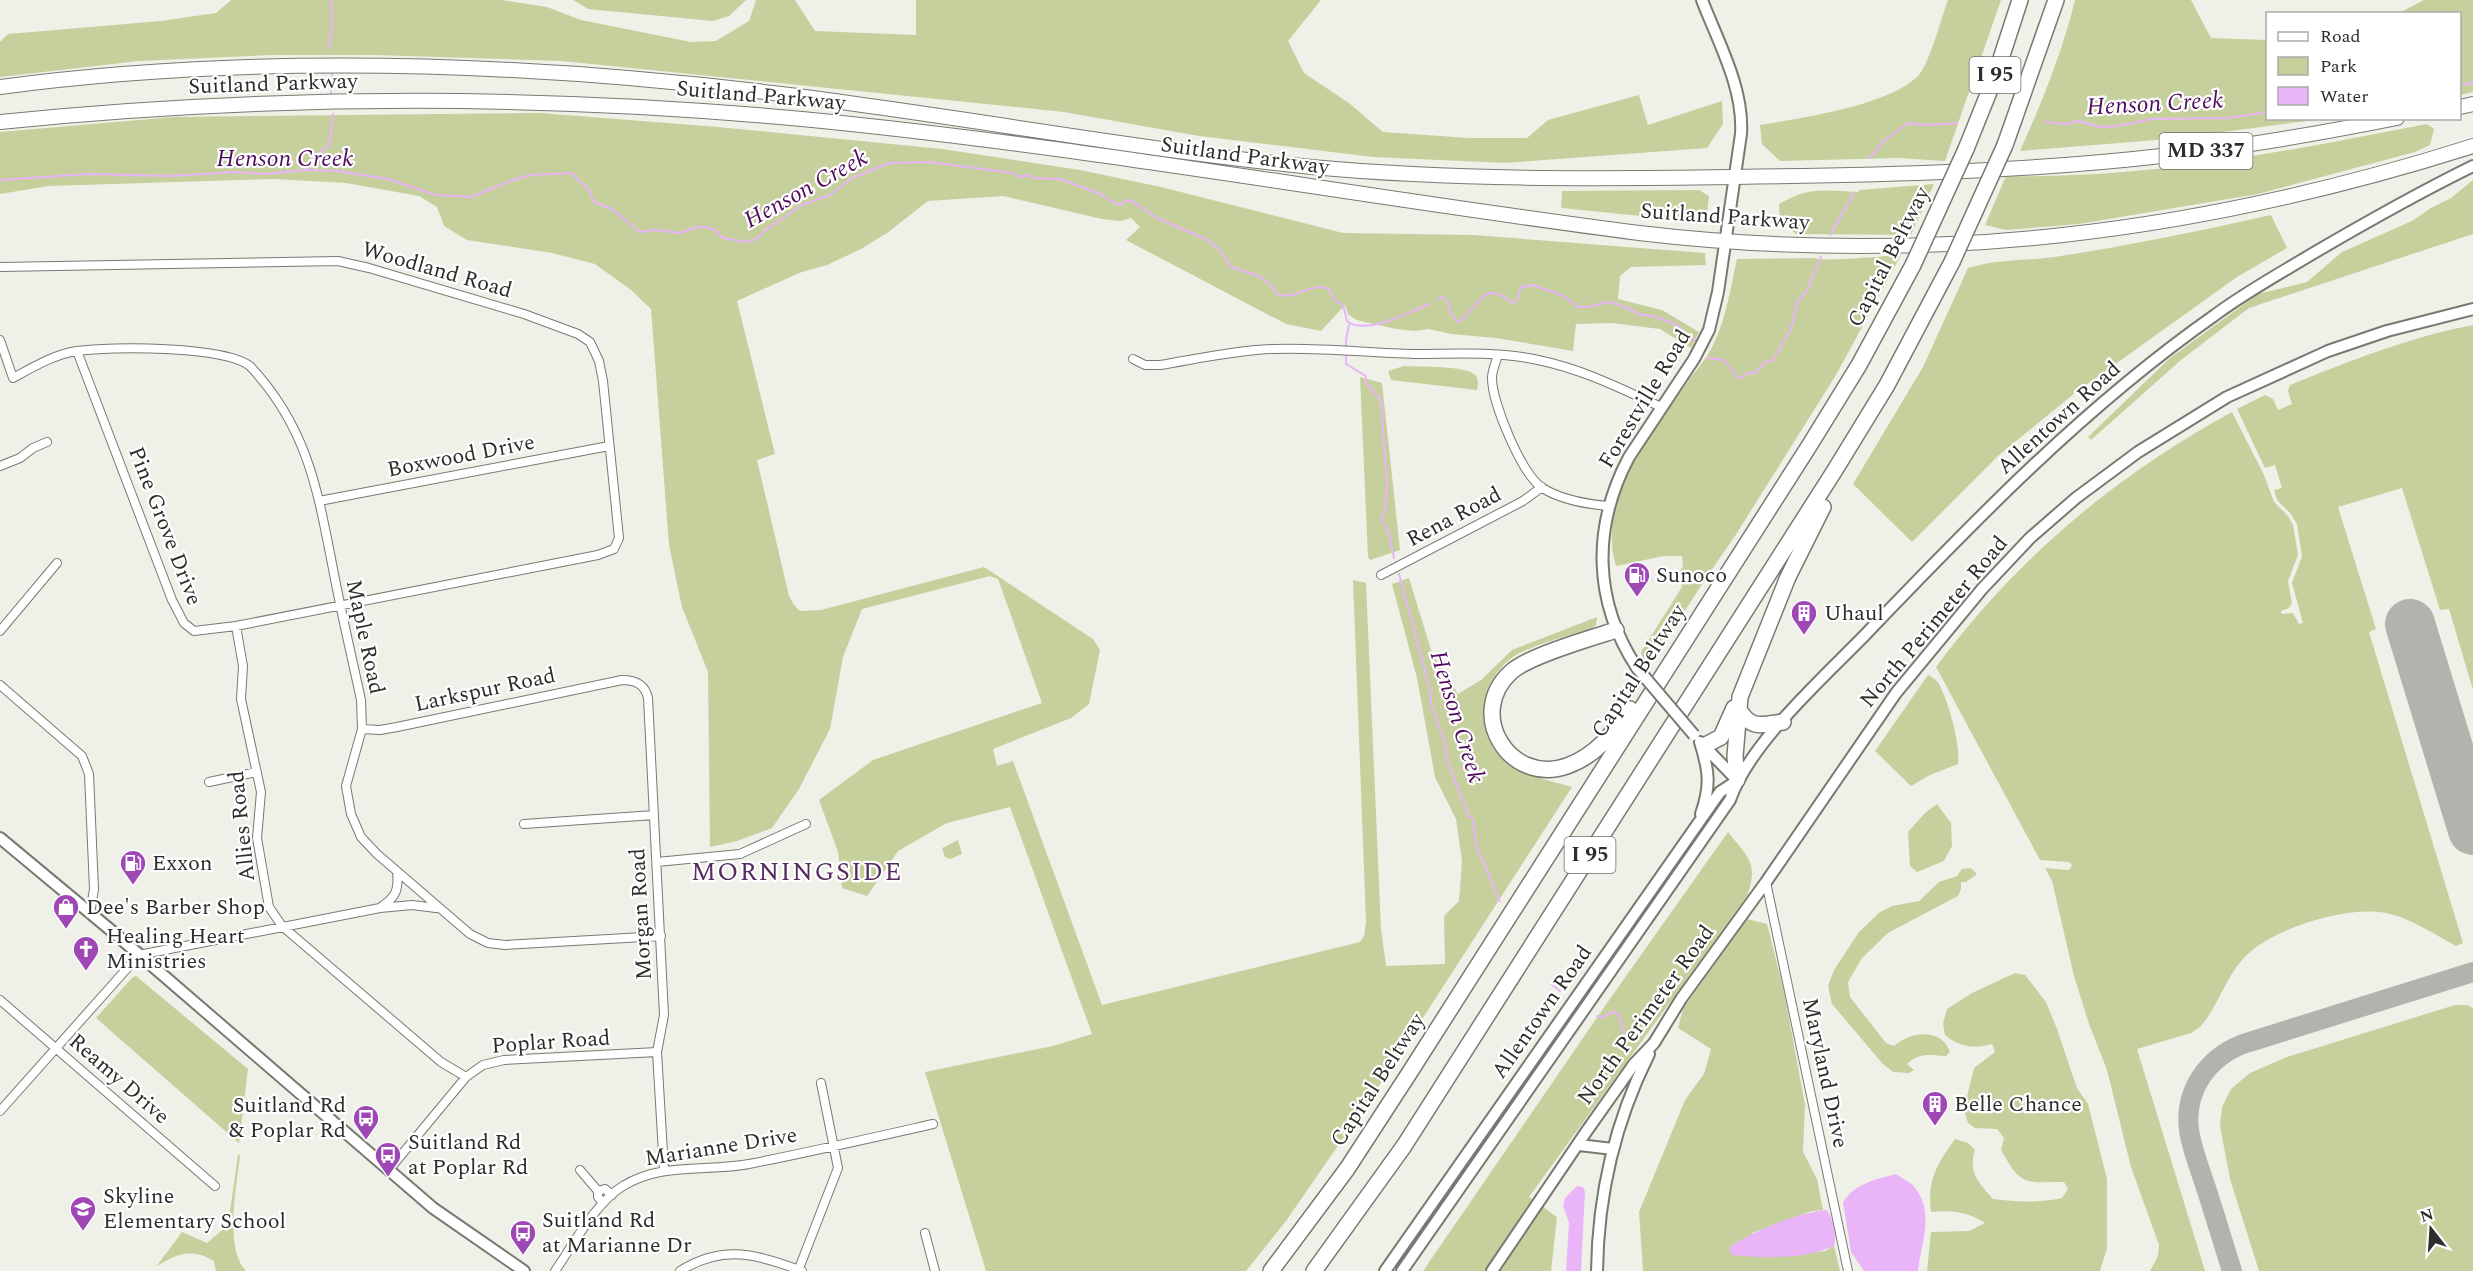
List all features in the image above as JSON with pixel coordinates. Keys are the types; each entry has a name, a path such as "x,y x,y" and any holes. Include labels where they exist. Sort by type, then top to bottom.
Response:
{"highway":[{"name":"Capital Beltway","path":"1271,1271 1309,1222 1371,1133 1859,365 1913,265 1966,149 1995,77 2020,0"},
{"name":"I 95","path":"1314,1271 1404,1146 1859,432 1899,364 1952,262 2005,145 2056,0"},
{"name":"Suitland Parkway","path":"0,87 103,74 218,67 372,66 513,70 751,90 1247,159 1346,170 1527,179 1934,172 2118,161 2262,143 2386,120"},
{"name":"Suitland Parkway","path":"0,122 166,108 378,101 518,102 722,112 958,136 1609,229 1726,241 1828,246 1931,246 2102,231 2207,215 2294,197 2388,173 2473,146"},
{"path":"1699,741 1721,737 1739,702 1796,560 1829,498 1859,432"},
{"path":"1616,630 1527,662 1506,677 1494,698 1491,719 1497,738 1512,756 1529,766 1547,769 1576,762 1595,750 1612,734 1631,708 1670,664"},
{"path":"1739,702 1745,719 1755,725 1783,722"},
{"path":"1737,780 1735,760 1739,702"}],"main road":[{"name":"Forestville Road","path":"1702,0 1739,102 1742,125 1718,292 1709,330 1694,359 1624,465 1608,506 1603,541 1603,577 1608,609 1636,668 1699,741 1737,780"},
{"name":"Allentown Road","path":"1385,1271 1720,792 1737,780 1783,722 1941,556 2041,459 2173,346 2274,275 2394,207 2473,166"},
{"name":"North Perimeter Road","path":"1492,1271 1634,1064 1654,1042 1681,999 1766,882 1896,693 1982,589 2030,538 2076,498 2173,429 2255,383 2328,351 2377,334 2473,309"},
{"path":"1697,825 1709,782 1708,769 1699,741"},
{"name":"Allentown Road","path":"1402,1271 1730,800 1737,780"},
{"path":"0,838 449,1221 524,1271"},
{"path":"1597,1271 1601,1212 1612,1149 1633,1087 1654,1042"},
{"path":"1508,1095 1518,1102"},
{"path":"1579,1145 1612,1149"}],"street":[{"name":"Woodland Road","path":"0,267 323,261 352,263 524,314 578,334 594,348 603,381 619,538 614,549 609,552 560,562"},
{"name":"Maple Road","path":"0,340 13,378 50,360 77,351 184,350 243,361 259,375 286,413 309,459 319,501 361,700 362,729 346,786 347,799 361,837 397,872 470,934 488,943 661,936"},
{"path":"1133,358 1145,365 1160,365 1258,350 1498,355 1536,359 1573,369 1605,380 1661,407"},
{"name":"Pine Grove Drive","path":"77,351 172,600 184,623 194,631 236,626 560,562"},
{"name":"Rena Road","path":"1498,355 1492,377 1495,395 1509,435 1525,470 1542,487 1564,498 1608,506"},
{"path":"0,466 20,458 33,448 47,442"},
{"name":"Boxwood Drive","path":"319,501 609,446"},
{"name":"Rena Road","path":"1381,575 1523,501 1542,487"},
{"path":"0,631 57,563"},
{"name":"Allies Road","path":"236,626 243,666 241,699 261,802 256,826 269,907 282,926 441,1062 466,1077"},
{"name":"Morgan Road","path":"614,682 628,680 639,683 648,694 664,1015 657,1052 664,1170"},
{"name":"Larkspur Road","path":"362,729 380,730 397,727 614,682"},
{"path":"0,685 76,750 86,764 89,774 94,889 90,914"},
{"path":"209,782 257,772"},
{"path":"524,824 654,815"},
{"path":"657,862 740,854 806,824"},
{"path":"380,908 397,892 399,885 397,872"},
{"name":"Maryland Drive","path":"1766,882 1848,1271"},
{"path":"0,1111 139,955 380,908 412,904 439,908"},
{"name":"Reamy Drive","path":"0,1000 215,1186"},
{"name":"Poplar Road","path":"388,1170 474,1069 496,1061 657,1052"},
{"path":"680,1271 707,1258 731,1254 760,1256 799,1271 837,1172 821,1083"},
{"name":"Marianne Drive","path":"555,1271 603,1203 639,1178 664,1170 737,1166 933,1124"},
{"path":"580,1170 598,1191"},
{"path":"598,1191 605,1189 612,1195"},
{"path":"598,1191 597,1197 603,1203"},
{"path":"925,1233 935,1271"}],"green space":[{"path":"231,0 502,0 547,7 581,20 691,42 716,41 749,21 756,0 795,0 815,31 916,35 916,0 1321,0 1288,41 1304,73 1349,103 1383,132 1469,138 1527,138 1548,120 1639,95 1648,125 1722,101 1723,124 1707,148 1505,163 1373,157 1199,136 1064,112 562,61 373,55 272,55 139,61 0,77 0,42 8,34 161,21 216,13"},
{"path":"573,0 746,0 729,16 713,21 588,9"},
{"path":"1948,0 2001,0 1945,161 1898,158 1780,161 1762,144 1760,125 1865,103 1903,87 1917,77 1926,63"},
{"path":"2075,0 2191,0 2211,38 2266,40 2266,120 2314,120 2169,139 2020,151 2064,39"},
{"path":"2424,0 2473,0 2473,92 2461,95 2461,12 2401,12"},
{"path":"540,113 718,127 942,149 1080,170 1161,187 1343,233 1474,235 1705,253 1706,265 1631,267 1620,276 1618,299 1662,310 1699,332 1691,348 1660,329 1612,323 1576,324 1573,351 1429,329 1414,331 1396,329 1356,320 1348,314 1345,305 1321,331 1286,324 1126,240 1140,227 1131,218 1121,221 1102,219 1003,196 928,201 887,233 861,249 827,265 799,273 737,301 775,454 757,460 789,596 800,611 821,610 984,567 1093,639 1100,650 1089,704 1071,718 993,749 997,766 1013,761 1102,1005 1360,942 1364,936 1366,922 1353,580 1366,583 1381,929 1386,966 1445,964 1444,916 1459,901 1462,861 1456,819 1435,777 1417,678 1392,584 1409,578 1432,653 1458,694 1481,680 1512,650 1597,617 1596,625 1591,629 1540,645 1513,657 1492,681 1483,712 1490,742 1498,755 1511,766 1525,773 1572,787 1375,1092 1286,1221 1246,1271 986,1271 925,1072 1053,1046 1092,1034 1010,807 947,823 898,851 867,896 842,888 838,852 819,800 873,760 1042,703 998,579 990,576 862,609 843,657 830,729 799,789 772,828 737,841 710,847 708,672 682,607 669,545 651,309 631,290 595,264 552,253 467,240 444,226 437,207 419,196 346,183 274,179 49,186 0,194 0,132 173,117"},
{"path":"2427,124 2434,129 2430,145 2415,152 2258,194 2079,224 2006,230 1985,225 2006,176 2059,176 2165,168 2270,153"},
{"path":"2473,180 2473,234 2249,308 2181,360 2091,440 2088,437 2170,358 2258,294 2307,282 2342,252 2412,221 2451,198"},
{"path":"1934,184 1911,235 1796,234 1780,220 1779,204 1800,194 1827,191 1858,192"},
{"path":"1699,190 1709,196 1707,213 1700,222 1561,208 1562,191"},
{"path":"2271,215 2287,248 2237,277 2075,393 1999,455 1912,542 1853,484 1923,367 1968,268 1989,263 2054,257 2109,248"},
{"path":"1901,255 1836,375 1735,536 1647,670 1641,652 1682,587 1678,572 1683,567 1682,556 1664,556 1616,566 1612,540 1614,515 1621,490 1646,442 1712,347 1725,313 1737,259 1841,259"},
{"path":"2473,325 2473,690 2449,609 2440,610 2402,488 2338,507 2376,629 2369,632 2463,943 2456,946 2413,922 2386,913 2370,911 2351,913 2309,922 2270,938 2242,960 2201,1026 2191,1033 2137,1049 2205,1271 2150,1271 2158,1256 2159,1245 2131,1167 2107,1070 2074,976 2052,881 2045,868 2067,870 2072,865 2069,862 2040,860 1936,667 1999,591 2070,523 2148,463 2232,412 2264,475 2274,502 2288,516 2293,525 2298,555 2288,581 2292,603 2289,608 2281,611 2282,614 2293,613 2299,624 2303,623 2292,583 2302,556 2297,524 2277,500 2274,490 2282,488 2275,465 2265,468 2237,409 2265,395 2273,399 2278,410 2292,404 2288,391 2290,385 2403,343"},
{"path":"1404,366 1454,368 1471,372 1478,380 1477,390 1391,380 1388,371"},
{"path":"1360,377 1382,383 1400,550 1370,560 1368,557"},
{"path":"1928,675 1938,683 1946,701 1956,735 1958,764 1930,775 1911,786 1875,751"},
{"path":"1937,804 1951,823 1952,846 1944,861 1917,872 1910,866 1908,832 1925,813"},
{"path":"1728,832 1750,861 1752,876 1747,896 1529,1197 1557,1217 1551,1271 1423,1271 1607,1003"},
{"path":"958,840 962,854 950,859 945,857 942,848"},
{"path":"1971,868 1977,874 1966,882 1961,882 1958,896 1888,933 1862,958 1848,982 1850,997 1886,1043 1894,1046 1916,1035 1933,1035 1946,1044 1950,1052 1946,1056 1925,1055 1916,1058 1907,1064 1914,1070 1909,1073 1893,1072 1882,1063 1832,1004 1828,986 1834,970 1859,932 1880,912 1892,906 1919,901 1939,882 1957,876 1962,869"},
{"path":"1747,919 1767,924 1784,991 1805,1105 1803,1152 1817,1179 1823,1210 1812,1211 1752,1233 1787,1255 1825,1251 1834,1246 1840,1271 1643,1271 1639,1212 1685,1100 1704,1074 1711,1049 1678,1028 1683,1009"},
{"path":"2015,973 2025,975 2046,1002 2077,1088 2088,1104 2107,1179 2107,1248 2100,1271 1927,1271 1931,1232 1969,1231 1985,1223 1972,1216 1959,1213 1931,1212 1932,1181 1943,1156 1955,1139 1968,1143 1975,1150 1973,1165 1976,1177 1993,1199 2028,1202 2053,1200 2062,1198 2068,1189 2064,1182 2025,1180 2014,1171 2001,1150 2004,1138 1997,1129 1975,1128 1968,1123 1964,1109 1974,1068 1995,1052 1992,1044 1967,1046 1945,1035 1943,1023 1947,1009 1972,993"},
{"path":"136,976 248,1069 239,1143 96,1018"},
{"path":"2455,1005 2467,1005 2473,1008 2473,1271 2259,1271 2230,1179 2220,1126 2222,1107 2231,1089 2250,1073 2287,1057"},
{"path":"238,1155 240,1155 234,1216 235,1248 239,1261 246,1271 216,1271 214,1261 192,1253 171,1258 156,1267 182,1232 207,1243 228,1225"}],"water":[{"path":"1896,1174 1913,1186 1924,1208 1926,1218 1918,1271 1864,1271 1851,1252 1843,1202 1860,1186"},
{"path":"1577,1186 1583,1187 1585,1192 1581,1271 1566,1271 1569,1223 1563,1206 1565,1198"},
{"path":"1827,1210 1834,1228 1834,1246 1797,1256 1732,1255 1729,1248 1762,1230 1804,1214"}],"waterway":[{"path":"329,48 332,24 331,0"},
{"path":"331,93 332,74"},
{"name":"Henson Creek","path":"2461,86 2473,82"},
{"name":"Henson Creek","path":"2044,122 2067,124 2078,121 2101,127 2152,119 2229,118 2266,112"},
{"path":"305,170 322,150 329,146 333,114"},
{"name":"Henson Creek","path":"1870,158 1885,140 1908,123 1926,125 1957,123"},
{"name":"Henson Creek","path":"0,180 88,174 170,176 235,172 266,174 305,170 337,171 388,179 436,195 471,197 531,175 571,173 589,190 594,202 612,209 640,232 655,230 680,233 697,227 706,227 715,230 723,238 746,242 756,239 802,205 830,195 852,178 889,163 929,162 1013,173 1020,177 1028,175 1033,178 1060,179 1103,195 1110,201 1121,205 1127,200 1132,201 1157,218 1206,239 1219,249 1231,267 1259,276 1269,283 1278,295 1293,295 1322,287 1329,289 1334,300 1343,305 1347,321 1355,325 1365,326 1388,321 1430,304"},
{"name":"Henson Creek","path":"1830,235 1854,193"},
{"name":"Henson Creek","path":"1708,358 1724,360 1739,379 1748,373 1755,373 1765,362 1773,360 1791,329 1797,302 1807,291 1821,257"},
{"name":"Henson Creek","path":"1438,299 1442,297 1447,300 1450,312 1458,322 1486,295 1496,293 1514,303 1521,287 1532,285 1562,295 1578,307 1608,302 1642,315 1653,316 1675,324 1696,341"},
{"name":"Henson Creek","path":"1349,325 1346,340 1346,364 1366,376 1365,382 1381,400 1387,487 1385,512 1381,520 1388,530 1394,558"},
{"name":"Henson Creek","path":"1399,574 1431,693 1431,703 1445,744 1447,760 1469,816 1473,819 1476,845 1500,901"},
{"name":"Henson Creek","path":"1551,984 1560,991"},
{"name":"Henson Creek","path":"1597,1016 1602,1017 1613,1012 1619,1014 1625,1038 1625,1052"}],"taxiway":[{"path":"2232,1271 2189,1130 2188,1116 2194,1089 2209,1067 2230,1050 2243,1044 2473,972"}],"runway":[{"path":"2410,624 2473,830"}],"place":[{"name":"Sunoco","path":"1637,598"},
{"name":"Uhaul","path":"1804,636"},
{"name":"Exxon","path":"133,886"},
{"name":"Dee's Barber Shop","path":"66,930"},
{"name":"Healing Heart Ministries","path":"86,972"},
{"name":"Belle Chance","path":"1935,1127"},
{"name":"Suitland Rd & Poplar Rd","path":"366,1141"},
{"name":"Suitland Rd at Poplar Rd","path":"388,1178"},
{"name":"Skyline Elementary School","path":"83,1232"},
{"name":"Suitland Rd at Marianne Dr","path":"523,1256"}],"district":[{"name":"MORNINGSIDE","path":"797,872"}]}
